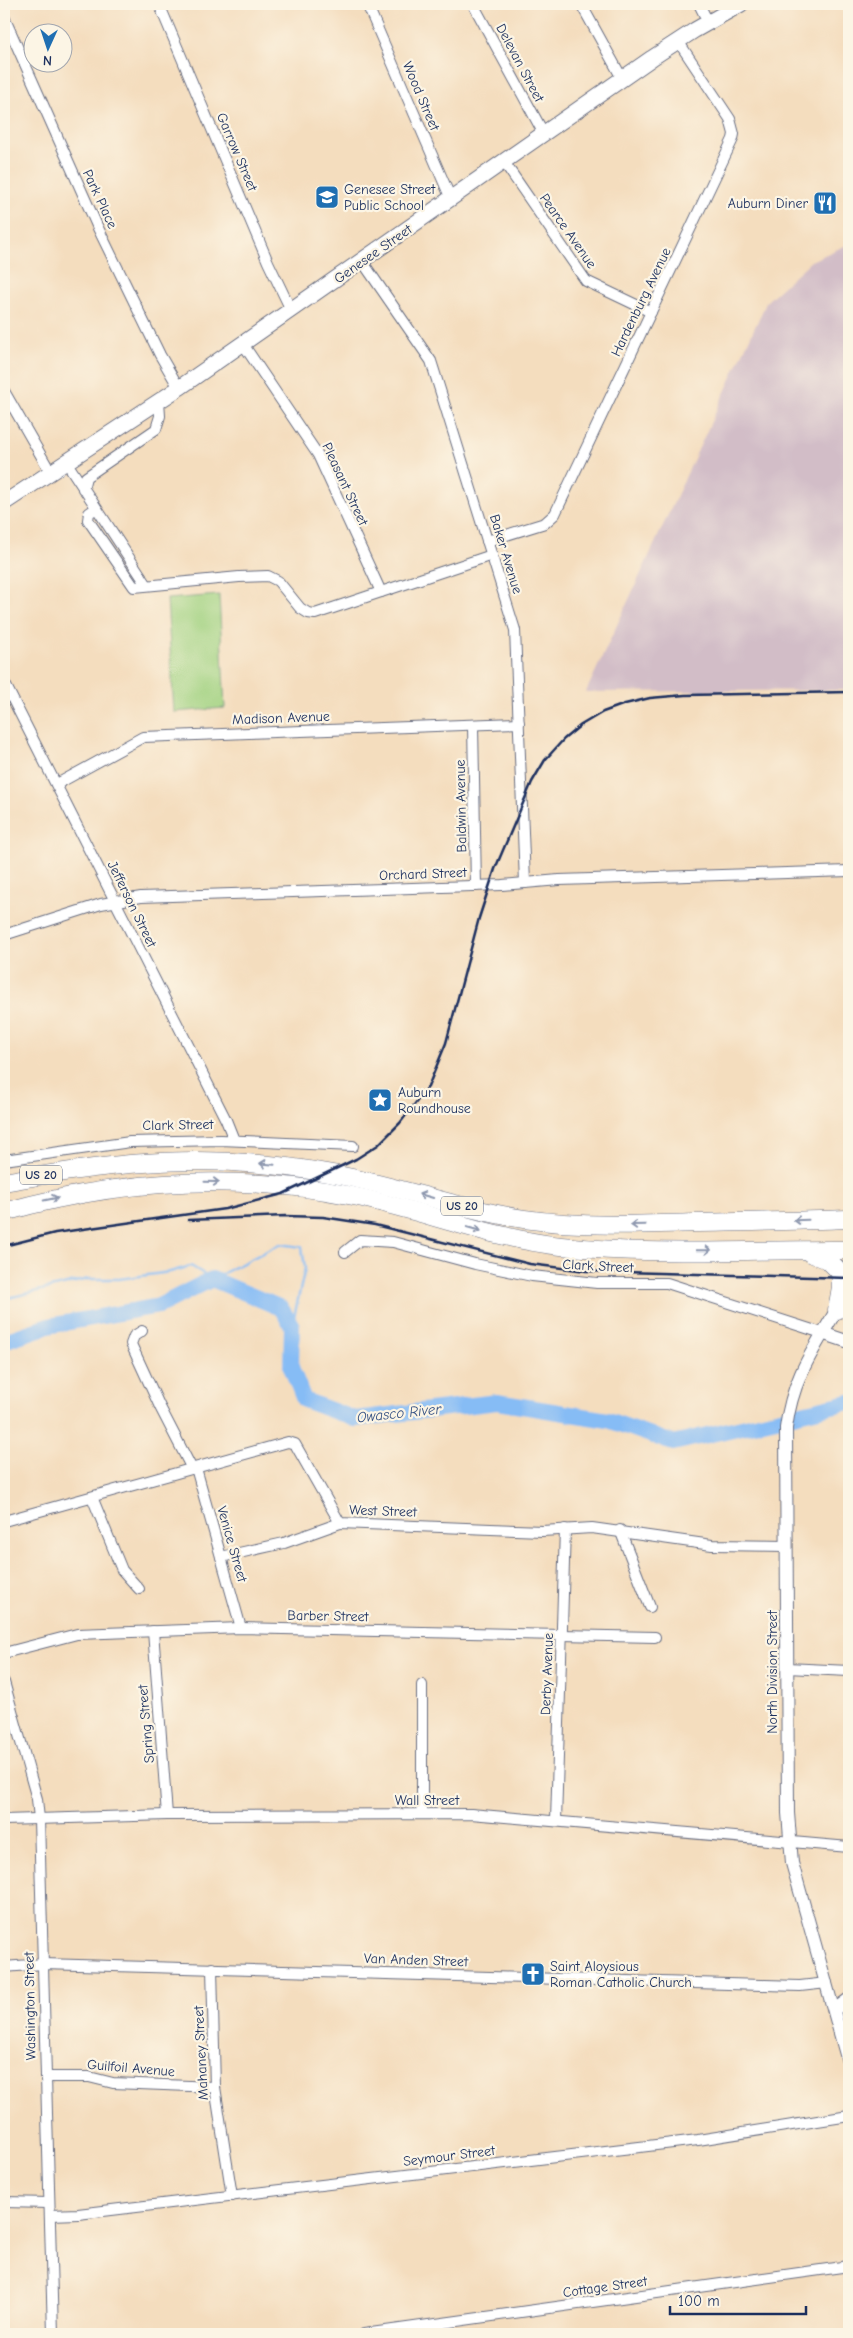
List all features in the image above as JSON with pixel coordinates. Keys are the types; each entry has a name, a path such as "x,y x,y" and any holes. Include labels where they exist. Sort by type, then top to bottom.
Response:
{"highway":[{"name":"US 20","path":"4,1182 126,1163 189,1160 242,1162 329,1173 469,1208 560,1223 638,1225 849,1219"},
{"name":"US 20","path":"4,1212 80,1193 141,1185 182,1182 257,1183 348,1196 482,1232 561,1246 655,1251 849,1250"},
{"path":"792,1249 823,1257 836,1266 842,1278 837,1310"}],"main road":[{"name":"Genesee Street","path":"4,503 159,402 678,41 741,4"}],"street":[{"name":"Garrow Street","path":"159,4 268,262 291,310"},
{"name":"Wood Street","path":"368,4 451,199"},
{"name":"Delevan Street","path":"473,4 544,134"},
{"path":"581,4 623,80"},
{"path":"699,4 708,22"},
{"name":"Park Place","path":"4,17 98,228 160,355 179,388"},
{"name":"Hardenburg Avenue","path":"488,541 545,523 555,514 728,151 734,134 730,119 678,41"},
{"name":"Pearce Avenue","path":"504,162 586,281 651,312"},
{"name":"Baker Avenue","path":"362,261 428,356 488,541 516,638 525,883"},
{"name":"Pleasant Street","path":"243,344 318,455 381,592"},
{"path":"4,391 51,472"},
{"path":"83,489 86,477 156,429 160,416 159,402"},
{"path":"67,462 147,585 268,576 282,584 300,608 314,614 492,555"},
{"name":"Jefferson Street","path":"4,682 116,900 226,1120 234,1140"},
{"name":"Madison Avenue","path":"57,784 143,736 519,723"},
{"name":"Baldwin Avenue","path":"473,725 476,886"},
{"name":"Orchard Street","path":"4,935 116,900 162,896 849,871"},
{"name":"Clark Street","path":"4,1160 130,1142 234,1140 354,1146"},
{"name":"Clark Street","path":"344,1252 357,1241 375,1239 532,1276 606,1284 667,1284 849,1342"},
{"name":"North Division Street","path":"849,1287 802,1368 788,1414 785,1462 790,1842 792,1863 849,2065"},
{"name":"Venice Street","path":"142,1331 134,1336 131,1344 160,1407 194,1468 222,1557 241,1628"},
{"name":"West Street","path":"4,1521 288,1442 295,1444 340,1523 542,1531 592,1528 620,1530 712,1546 786,1546"},
{"path":"92,1497 122,1570 138,1589"},
{"path":"222,1557 284,1543 340,1523"},
{"name":"Derby Avenue","path":"556,1821 565,1529"},
{"path":"620,1530 650,1607"},
{"name":"Barber Street","path":"4,1653 76,1634 241,1628 654,1637"},
{"name":"Spring Street","path":"154,1631 166,1815"},
{"path":"787,1668 849,1671"},
{"name":"Washington Street","path":"4,1682 37,1800 40,1818 53,2334"},
{"path":"422,1685 422,1814"},
{"name":"Wall Street","path":"4,1820 166,1815 471,1814 849,1847"},
{"name":"Van Anden Street","path":"4,1967 43,1964 800,1986 827,1983"},
{"name":"Mahaney Street","path":"212,1968 215,2087 232,2196"},
{"path":"834,2010 849,2000"},
{"name":"Guilfoil Avenue","path":"46,2077 90,2077 113,2083 215,2087"},
{"name":"Seymour Street","path":"50,2215 78,2214 698,2140 849,2116"},
{"path":"4,2202 49,2203"},
{"name":"Cottage Street","path":"364,2334 849,2266"}],"shaded area":[{"path":"849,244 849,690 586,692 767,301 811,261"}],"green space":[{"path":"219,595 225,708 174,712 167,599"}],"waterway":[{"path":"4,1299 88,1279 119,1279 170,1272 191,1266 212,1279 280,1244 302,1247 305,1268 292,1326"},
{"name":"Owasco River","path":"4,1341 48,1326 159,1306 212,1279 281,1308 292,1326 291,1367 304,1400 355,1419 497,1402 608,1420 673,1443 849,1402"}],"railway":[{"path":"4,1246 55,1233 225,1209 283,1194 356,1159 378,1145 400,1123 428,1087 446,1043 479,918 495,869 532,782 545,760 564,739 581,725 603,712 650,698 685,695 849,692"},
{"path":"188,1220 285,1216 323,1217 375,1225 530,1264 586,1271 849,1278"}],"place":[{"name":"Genesee Street Public School","path":"327,197"},
{"name":"Auburn Diner","path":"825,203"},
{"name":"Auburn Roundhouse","path":"380,1100"},
{"name":"Saint Aloysious Roman Catholic Church","path":"533,1974"}]}
